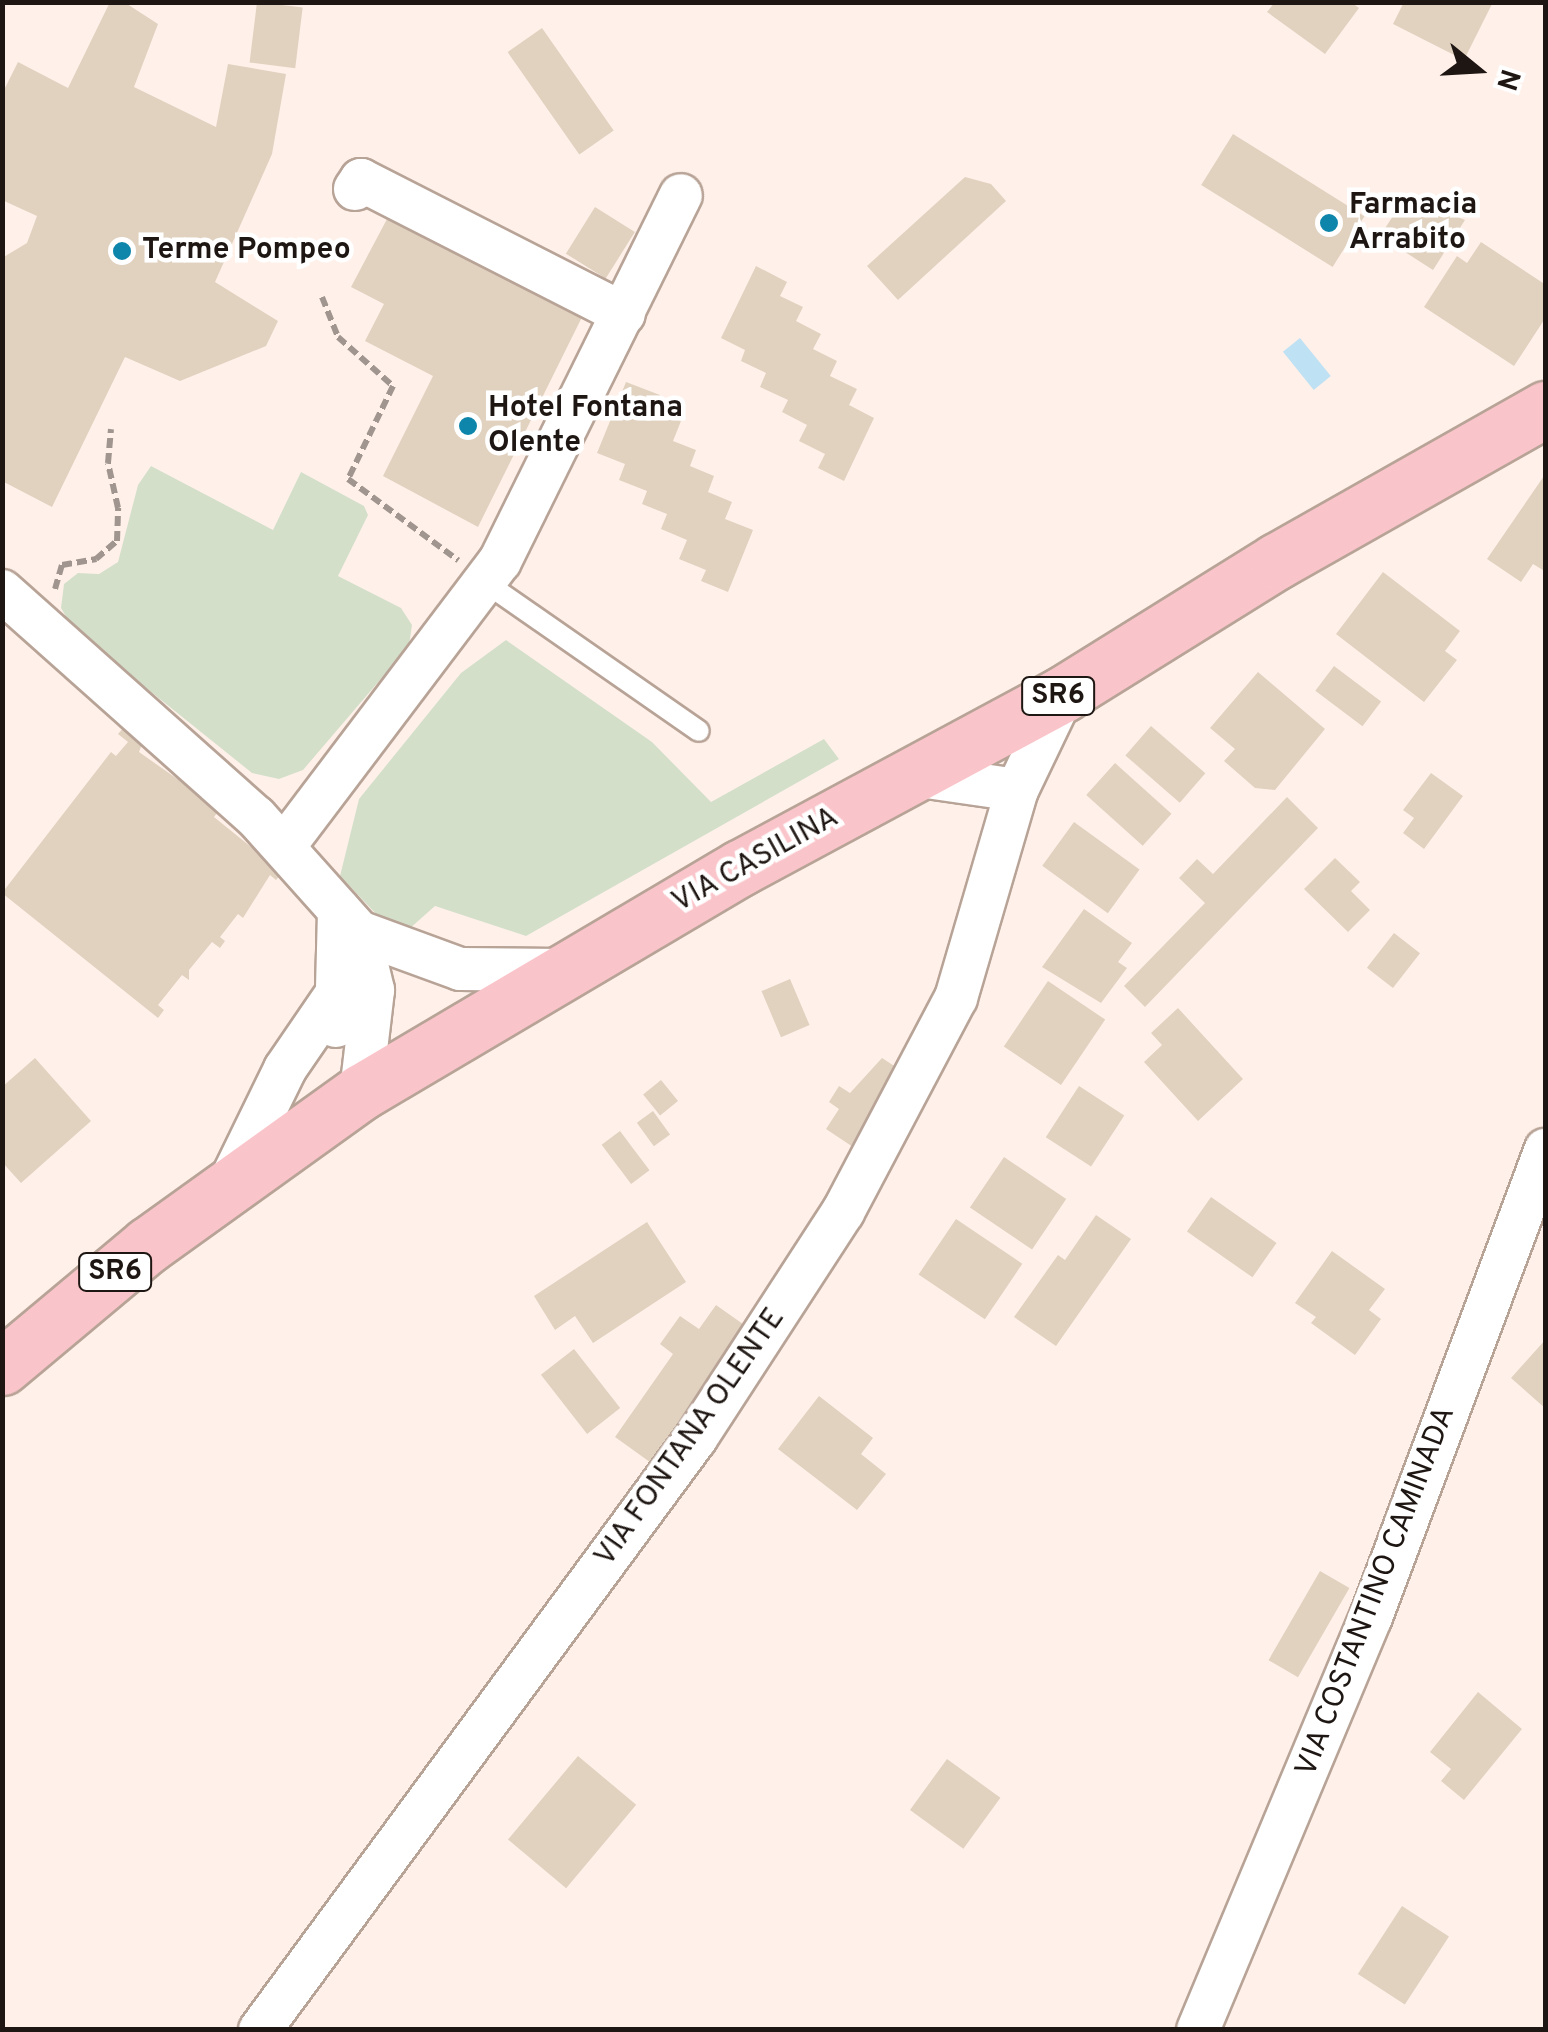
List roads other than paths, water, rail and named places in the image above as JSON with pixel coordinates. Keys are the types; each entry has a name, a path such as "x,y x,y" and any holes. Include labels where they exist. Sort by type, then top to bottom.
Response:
{"main road":[{"name":"VIA CASILINA","path":"2,1367 230,1182 361,1092 562,970 1063,694 1276,561 1546,409"}],"street":[{"path":"355,189 361,180 624,314"},
{"path":"285,846 486,582 528,512 681,195"},
{"path":"2,592 33,624 285,846 349,921 373,990 361,1092"},
{"name":"VIA FONTANA OLENTE","path":"260,2030 696,1438 843,1212 956,998 1017,790 1063,694"},
{"path":"913,775 1017,790"},
{"path":"349,921 460,969 562,970"},
{"path":"349,921 333,999 337,1033 361,1092"},
{"path":"230,1182 285,1070 333,999"},
{"name":"VIA COSTANTINO CAMINADA","path":"1198,2030 1378,1600 1546,1150"}],"lane":[{"path":"486,582 699,731"}],"water":[{"path":"1300,338 1331,376 1314,390 1283,352"}],"place":[{"name":"Farmacia Arrabito","path":"1329,223"},
{"name":"Terme Pompeo","path":"122,251"},
{"name":"Hotel Fontana Olente","path":"468,426"}]}
